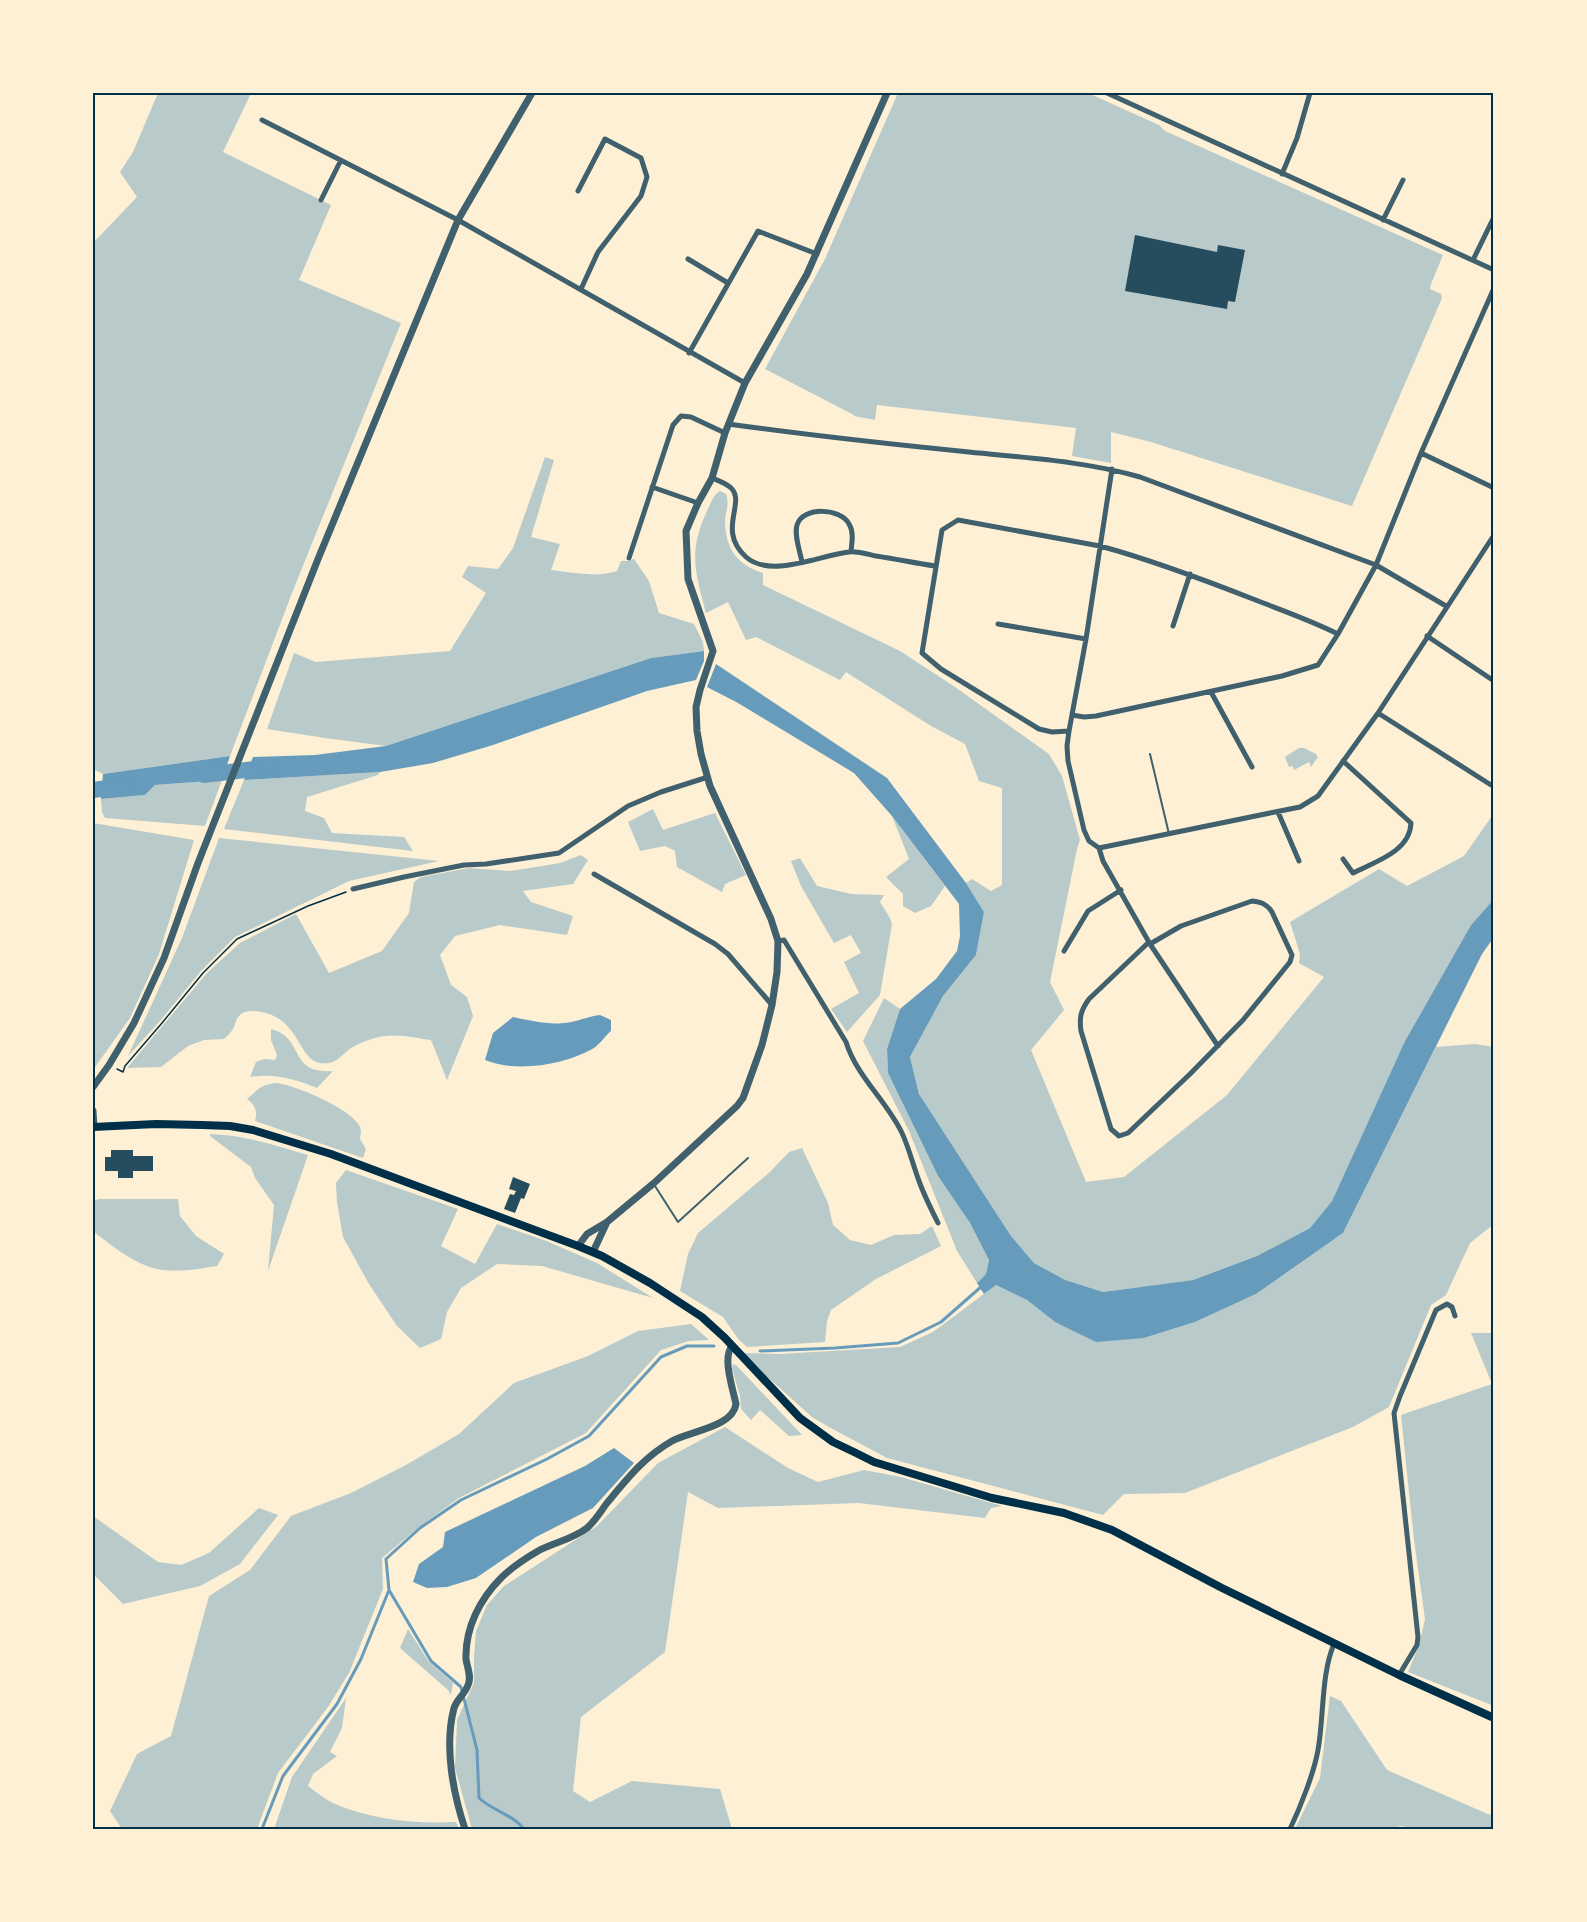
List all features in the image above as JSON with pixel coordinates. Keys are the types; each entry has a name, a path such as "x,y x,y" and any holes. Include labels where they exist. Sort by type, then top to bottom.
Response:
{"main road":[{"path":"94,1127 156,1124 212,1125 253,1130 331,1154 593,1252 651,1283 702,1317 800,1418 834,1442 874,1462 992,1498 1064,1513 1112,1530 1221,1588 1334,1644 1494,1718"}],"street":[{"path":"93,1087 134,1023 164,958 198,863 339,508 458,220 532,93"},
{"path":"578,1246 587,1234 607,1222 654,1183 737,1106 743,1098 762,1045 772,1005 777,972 778,941 771,919 708,777 697,731 696,707 713,651 688,579 686,531 712,478 728,424 745,383 817,254 887,93"},
{"path":"1107,93 1494,270"},
{"path":"1282,174 1297,138 1310,93"},
{"path":"262,120 458,220 745,383"},
{"path":"578,191 605,139 641,158 647,177 641,196 598,252 582,289"},
{"path":"321,200 341,160"},
{"path":"1383,220 1403,180"},
{"path":"1473,260 1494,217"},
{"path":"689,353 758,231 817,254"},
{"path":"688,259 729,283"},
{"path":"1072,715 1096,716 1282,676 1318,665 1376,565 1421,453 1494,288"},
{"path":"629,558 673,425 681,416 691,417 725,433"},
{"path":"728,424 864,441 1072,462 1112,469 1140,477 1376,565 1446,606"},
{"path":"1421,453 1494,488"},
{"path":"1112,469 1086,639 1069,731 1068,761 1084,830 1089,841 1099,848 1103,861 1149,943 1218,1046"},
{"path":"712,478 727,484 734,491 736,500 732,519 733,535 736,543 748,558 757,563 776,567 851,551 935,566"},
{"path":"652,487 698,503"},
{"path":"802,562 796,531 801,518 814,512 833,514 846,520 852,534 851,551"},
{"path":"1069,731 1052,732 1039,729 941,669 922,653 942,530 958,520 1100,546 1190,574 1338,634"},
{"path":"1099,848 1300,807 1318,796 1378,713 1494,534"},
{"path":"1173,626 1190,574"},
{"path":"998,624 1086,639"},
{"path":"1427,636 1494,681"},
{"path":"1211,692 1252,767"},
{"path":"1378,713 1492,785"},
{"path":"1343,761 1411,823 1410,831 1397,851 1353,873 1343,858"},
{"path":"352,889 464,865 495,863 559,853 628,806 661,792 708,777"},
{"path":"1278,812 1299,861"},
{"path":"594,874 715,944 728,954 772,1005"},
{"path":"1064,951 1088,910 1121,890"},
{"path":"1252,901 1262,903 1272,912 1292,955 1290,962 1218,1046 1128,1133 1119,1136 1111,1129 1081,1031 1080,1015 1089,999 1149,943 1181,926 1252,901"},
{"path":"778,941 784,940 846,1042 860,1071 892,1116 902,1134 919,1183 938,1223"},
{"path":"93,1111 94,1127"},
{"path":"593,1252 607,1222"},
{"path":"1399,1675 1417,1645 1418,1637 1395,1413 1436,1310 1447,1304 1452,1307 1455,1316"},
{"path":"465,1829 457,1806 451,1769 452,1724 458,1698 469,1685 466,1658 472,1625 483,1598 503,1576 537,1551 573,1536 589,1526 639,1465 655,1453 672,1441 718,1424 730,1416 736,1404 727,1360 728,1350 732,1346"},
{"path":"1290,1829 1315,1765 1330,1652 1334,1644"}],"lane":[{"path":"1150,754 1169,834"},
{"path":"654,1183 678,1221 748,1158"}],"path":[{"path":"109,1065 123,1072 125,1065 203,972 237,939 308,906 352,889"}],"shaded area":[{"path":"158,93 251,93 223,152 331,205 299,280 401,323 292,593 230,756 103,774 93,769 93,243 137,197 120,172 133,152"},
{"path":"898,93 1088,93 1159,125 1165,131 1443,255 1430,289 1441,294 1442,298 1352,506 1151,442 1111,432 1111,463 1072,456 1076,428 877,405 875,420 854,416 765,369 825,259"},
{"path":"545,457 554,460 531,537 560,544 551,570 584,574 609,573 617,571 621,561 634,559 649,581 659,613 694,624 703,642 704,651 651,658 386,746 267,729 294,653 316,662 450,651 486,593 462,577 468,566 498,569 513,548"},
{"path":"720,491 726,494 727,499 725,523 731,549 740,561 763,573 763,585 900,651 1049,754 1062,776 1080,840 1050,982 1064,1010 1031,1050 1086,1182 1124,1177 1227,1095 1324,977 1299,963 1300,954 1290,922 1379,869 1407,886 1464,856 1494,813 1494,899 1471,925 1405,1041 1332,1201 1310,1228 1257,1256 1193,1280 1103,1292 1064,1280 1034,1263 1011,1236 919,1094 910,1057 943,996 976,955 984,912 966,883 972,879 991,891 1002,885 1002,788 979,781 965,744 931,726 846,672 840,680 756,637 746,640 728,602 706,613 696,573 695,550 701,525 714,497"},
{"path":"1299,748 1304,748 1318,757 1311,767 1309,762 1294,770 1292,766 1289,767 1285,757"},
{"path":"380,772 378,775 307,797 305,811 324,818 332,833 404,837 413,851 224,829 244,780"},
{"path":"222,780 205,826 105,818 102,812 101,799 145,795 155,785"},
{"path":"653,809 663,830 715,813 746,875 725,884 722,892 677,867 675,851 665,846 640,851 628,822"},
{"path":"892,816 945,886 931,906 915,913 903,906 903,894 886,877 909,859"},
{"path":"93,823 194,840 159,954 130,1018 93,1070"},
{"path":"219,838 439,861 349,881 235,937 201,971 128,1056 182,938"},
{"path":"581,855 588,860 573,884 523,891 531,902 573,916 567,935 500,925 455,936 440,955 451,985 467,997 473,1016 447,1080 431,1040 402,1036 370,1039 358,1044 336,1061 320,1063 312,1060 306,1054 281,1020 270,1014 255,1011 241,1014 233,1029 224,1039 204,1040 188,1046 161,1067 127,1068 207,973 240,943 296,914 329,973 382,951 409,913 414,882 421,877 469,868 511,871 560,863"},
{"path":"800,858 817,886 851,894 884,895 880,902 892,924 880,995 847,1032 831,1009 859,993 844,962 861,953 851,935 834,943 801,886 791,861"},
{"path":"884,998 900,1009 887,1049 888,1073 938,1176 970,1223 989,1260 986,1274 977,1283 957,1251 909,1131 863,1041"},
{"path":"271,1029 289,1040 302,1061 309,1067 333,1071 317,1088 284,1078 250,1077 256,1062 264,1059 275,1060 277,1055 271,1040"},
{"path":"1475,1044 1494,1047 1494,1224 1470,1243 1446,1295 1431,1305 1389,1407 1353,1427 1185,1493 1124,1494 1103,1515 887,1458 812,1417 741,1353 779,1354 900,1347 933,1332 996,1285 1027,1300 1055,1322 1144,1338 1195,1322 1256,1294 1343,1233 1436,1047"},
{"path":"277,1083 325,1100 349,1115 361,1130 360,1139 366,1149 363,1158 255,1121 255,1109 247,1099 263,1086"},
{"path":"210,1134 247,1138 308,1155 268,1271 274,1205 255,1178 251,1167"},
{"path":"802,1148 828,1203 833,1225 850,1240 871,1245 894,1235 920,1234 932,1226 941,1246 876,1279 831,1310 827,1321 825,1342 747,1347 739,1340 723,1317 680,1291 688,1254 698,1233 770,1172 789,1152"},
{"path":"346,1170 458,1209 441,1246 475,1264 497,1224 544,1240 597,1263 653,1298 542,1266 497,1264 461,1288 447,1312 441,1339 420,1348 397,1326 369,1284 343,1237 336,1183"},
{"path":"99,1199 178,1199 180,1216 196,1236 224,1254 217,1266 179,1271 149,1267 132,1259 93,1231 93,1201"},
{"path":"691,1324 709,1340 689,1341 661,1350 586,1433 459,1498 382,1558 383,1589 349,1673 328,1707 278,1773 257,1829 122,1829 110,1811 137,1754 171,1736 209,1596 250,1570 291,1516 351,1493 459,1434 514,1383 588,1356 638,1331"},
{"path":"1471,1333 1494,1333 1494,1706 1408,1672 1419,1645 1425,1619 1401,1415 1492,1384"},
{"path":"733,1364 802,1435 789,1436 760,1410 751,1420 741,1409 740,1396 732,1369"},
{"path":"725,1427 788,1468 818,1482 864,1470 901,1477 1002,1506 991,1508 985,1518 859,1503 718,1508 688,1492 665,1652 581,1717 573,1791 590,1802 632,1781 720,1789 732,1829 472,1829 455,1768 457,1720 474,1683 476,1631 487,1605 504,1586 597,1526 658,1463"},
{"path":"259,1508 278,1515 240,1564 200,1586 123,1604 93,1574 93,1516 158,1562 181,1565 209,1553"},
{"path":"408,1629 429,1662 453,1683 451,1695 400,1648"},
{"path":"1330,1696 1341,1701 1387,1770 1490,1815 1494,1806 1494,1829 1418,1829 1400,1826 1392,1829 1295,1829 1320,1778"},
{"path":"346,1698 342,1728 330,1752 337,1756 313,1774 308,1786 332,1802 364,1814 410,1821 456,1822 459,1829 274,1829 292,1777"}],"water":[{"path":"704,651 704,661 696,680 647,691 493,745 433,763 380,772 244,780 253,757 315,755 386,746 651,658"},
{"path":"716,664 887,778 966,883 984,912 976,955 943,996 910,1057 919,1094 1011,1236 1034,1263 1065,1280 1103,1292 1193,1280 1257,1256 1310,1228 1332,1201 1405,1041 1471,925 1494,899 1494,937 1482,954 1343,1233 1256,1294 1195,1322 1144,1338 1096,1342 1055,1322 1027,1300 996,1285 984,1294 977,1283 986,1274 989,1260 970,1223 938,1176 888,1073 887,1049 900,1009 936,979 957,951 960,936 959,904 892,816 854,773 738,703 707,687"},
{"path":"230,756 222,780 155,785 145,795 101,799 103,774"},
{"path":"600,1015 611,1020 611,1031 596,1046 582,1054 555,1063 525,1066 497,1064 485,1060 493,1033 513,1017 556,1023"},
{"path":"614,1448 634,1463 593,1508 536,1537 476,1578 447,1587 427,1588 413,1582 419,1564 443,1547 445,1532 585,1466"}],"building":[{"path":"1135,235 1217,252 1218,245 1245,250 1235,302 1228,301 1227,309 1125,291"},
{"path":"111,1150 133,1150 133,1156 153,1156 153,1171 133,1171 133,1178 118,1178 118,1171 105,1171 105,1157 111,1157"},
{"path":"513,1177 530,1184 515,1213 504,1209 510,1194 514,1195 516,1191 509,1189"}],"waterway":[{"path":"204,775 271,767"},
{"path":"93,790 122,786"},
{"path":"760,1351 898,1343 941,1322 982,1286"},
{"path":"262,1829 283,1776 337,1704 361,1659 389,1590 386,1559 420,1528 461,1500 589,1436 661,1357 687,1346 714,1346"},
{"path":"389,1590 431,1661 461,1687 477,1750 479,1798 524,1829"}]}
